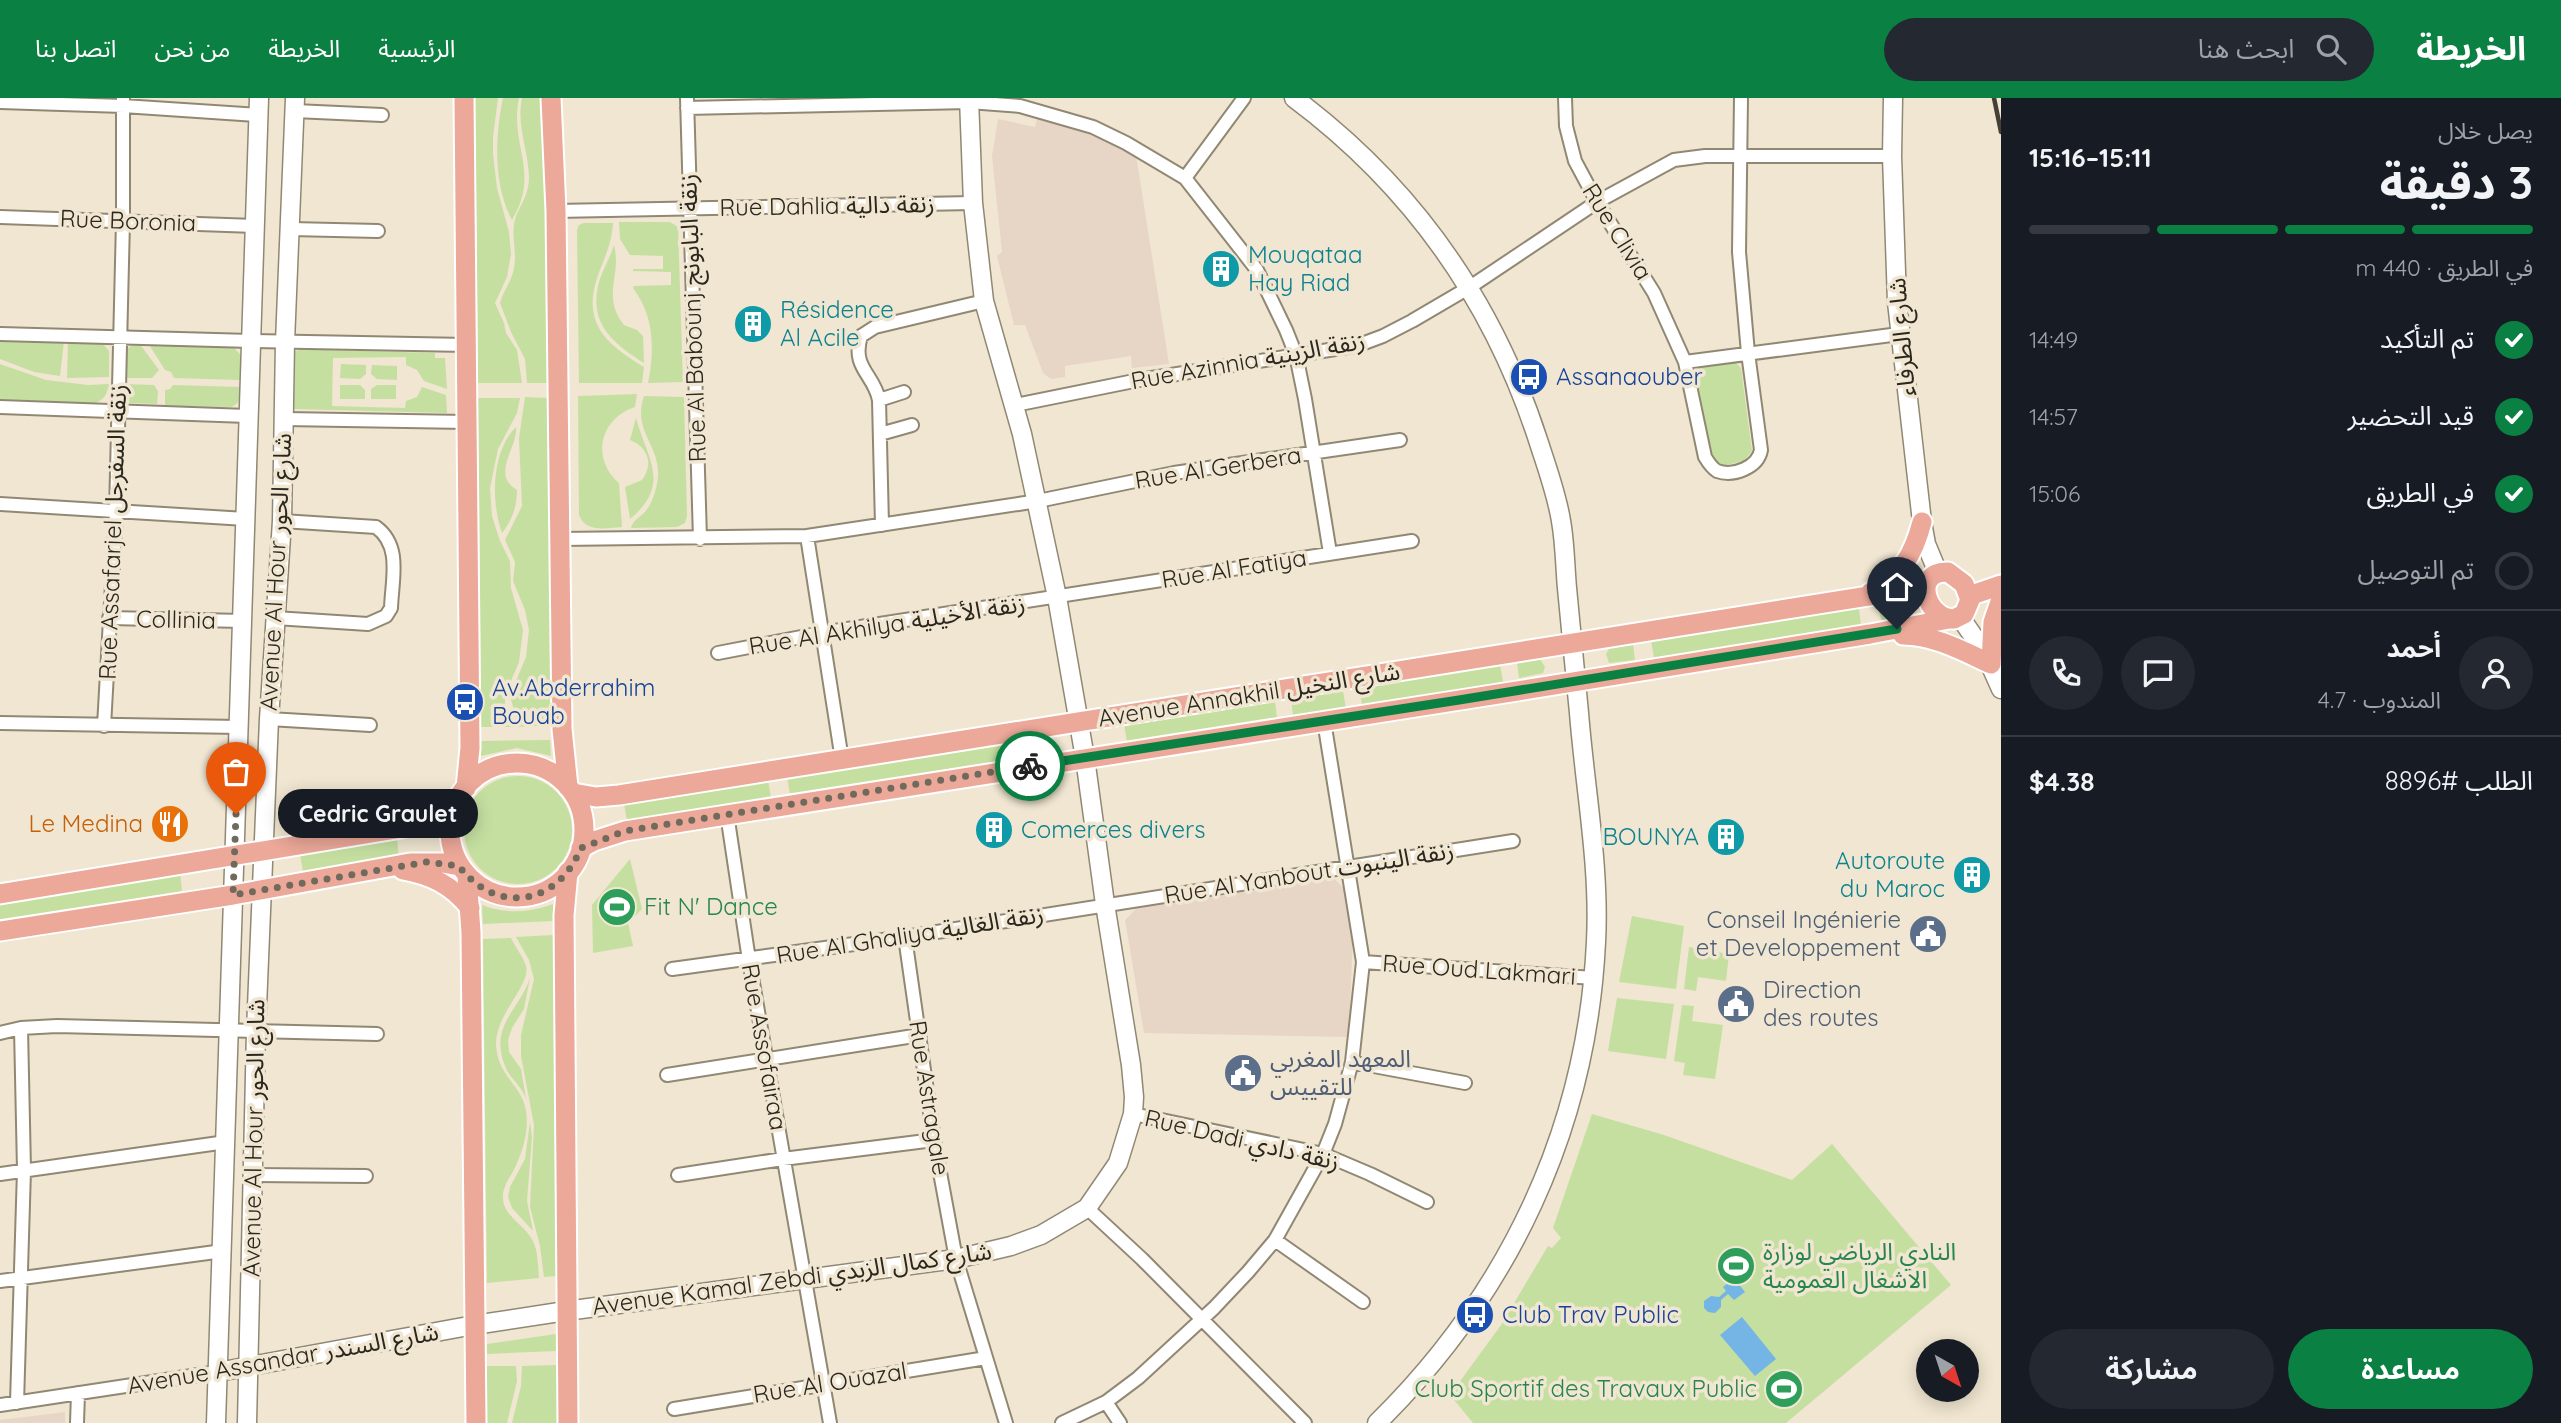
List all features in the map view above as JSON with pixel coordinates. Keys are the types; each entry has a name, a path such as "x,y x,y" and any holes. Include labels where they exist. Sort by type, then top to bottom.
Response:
{"main road":[{"path":"464,98 470,748 466,788"},
{"path":"0,931 427,862 463,871 490,893 518,898 546,891 568,872 581,848 584,829 581,811 571,790 562,729 556,211 551,98"},
{"path":"1863,596 1885,585 1899,572 1914,549 1922,522"},
{"path":"1948,572 1964,584 1969,596 1968,609 1954,618 1943,618 1926,597 1932,580 1948,572"},
{"name":"Avenue Annakhil شارع النخيل","path":"571,790 596,797 619,795 1863,596 1932,580"},
{"path":"1969,596 2001,585"},
{"path":"1870,634 1919,635 1955,647 1991,664 1993,622 2001,599"},
{"name":"Avenue Annakhil شارع النخيل","path":"581,848 625,831 1870,634 1954,618"},
{"path":"476,1423 470,908 463,871 450,838 453,809 466,788 480,775 497,766 517,762 536,765 554,774 571,790"},
{"path":"0,894 402,828 453,809"},
{"path":"388,867 435,879 458,894 470,908"},
{"path":"568,872 564,915 568,1423"}],"street":[{"path":"1185,177 1244,98"},
{"path":"1294,98 1341,137 1387,182 1446,251 1470,287 1511,369 1531,417 1561,520 1595,868 1597,940 1586,1036 1571,1105 1547,1171 1507,1255 1473,1311 1435,1360 1377,1423"},
{"name":"Rue Clivia","path":"1565,98 1570,147 1597,202 1654,293 1685,362 1705,457 1718,471 1730,472 1752,464 1761,450 1739,252 1741,98"},
{"name":"شارع الطرفاء","path":"1893,98 1892,156 1899,334 1922,522 1932,580"},
{"path":"687,103 969,100 1020,106 1093,127 1137,148 1185,177 1257,270 1272,297 1296,355 1331,553"},
{"name":"Avenue Kamal Zebdi شارع كمال الزبدي","path":"566,1311 956,1259 1011,1246 1041,1235 1087,1208 1118,1163 1133,1114 1131,1065 1085,758 1057,597 1015,405 984,301 973,203 969,100"},
{"path":"0,102 123,102 259,107"},
{"name":"Rue Assafarjel زنقة السفرجل","path":"104,726 116,513 123,102"},
{"name":"Rue Al Babounj زنقة البابونج","path":"687,103 700,539"},
{"path":"295,104 382,115"},
{"name":"Avenue Al Hour شارع الحور","path":"247,1423 256,1031 269,719 282,522 285,342 295,104"},
{"name":"Avenue Al Hour شارع الحور","path":"216,1423 259,107"},
{"name":"Rue Azinnia زنقة الزينية","path":"1015,405 1139,380 1359,345 1382,336 1470,287 1597,202 1674,160 1705,156 1892,156"},
{"name":"Rue Dahlia زنقة دالية","path":"556,211 973,203"},
{"name":"Rue Boronia","path":"0,217 255,226"},
{"path":"291,229 379,231"},
{"path":"882,525 879,400 858,356 861,337 866,331 984,301"},
{"path":"0,334 467,345"},
{"path":"1685,362 1899,334"},
{"path":"879,400 904,392"},
{"path":"0,407 247,416"},
{"path":"284,419 467,422"},
{"path":"880,434 912,425"},
{"name":"Rue Al Gerbera","path":"560,539 807,536 1038,501 1174,474 1400,440"},
{"path":"0,504 246,519"},
{"path":"275,618 368,624 386,616 391,608 394,549 385,533 376,527 282,522"},
{"path":"807,536 842,760"},
{"name":"Rue Al Fatiya","path":"1057,597 1412,541"},
{"name":"Rue Al Akhilya زنقة الأخيلية","path":"718,653 822,633 1057,597"},
{"name":"Collinia","path":"109,618 243,621"},
{"path":"1954,618 1991,664 2001,689"},
{"path":"269,719 370,725"},
{"path":"1062,1423 1106,1402 1155,1363 1203,1319 1275,1240 1323,1154 1352,1062 1363,962 1324,721"},
{"path":"0,723 240,727"},
{"name":"Rue Assofairaa","path":"727,814 749,960 821,1384 830,1423"},
{"name":"Rue Al Yanbout زنقة الينبوت","path":"1105,904 1513,841"},
{"name":"Rue Al Ghaliya زنقة الغالية","path":"673,969 905,937 1105,904"},
{"name":"Rue Astragale","path":"905,937 934,1140 956,1259 1006,1423"},
{"name":"Rue Oud Lakmari","path":"1363,962 1594,978"},
{"path":"0,1033 21,1028 57,1026 376,1034"},
{"path":"17,1403 23,1170 21,1028"},
{"path":"667,1075 920,1035"},
{"path":"1352,1062 1465,1083"},
{"name":"Rue Dadi زنقة دادي","path":"1133,1114 1323,1154 1427,1202"},
{"path":"678,1175 934,1140"},
{"path":"0,1174 226,1142"},
{"path":"253,1175 366,1176"},
{"path":"1087,1208 1203,1319 1305,1423"},
{"path":"1275,1240 1363,1302"},
{"path":"0,1281 223,1251"},
{"name":"Avenue Assandar شارع السندر","path":"0,1405 250,1367 474,1325 566,1311"},
{"name":"Rue Al Ouazal","path":"674,1409 986,1359"},
{"path":"77,1423 78,1394"},
{"path":"1106,1402 1120,1423"}],"shaded area":[{"path":"998,119 1035,127 1037,119 1089,134 1136,155 1169,364 1132,368 1131,356 1065,366 1065,377 1051,379 1043,373 1025,325 1014,325 997,256 1002,252 992,156"},
{"path":"1331,876 1346,890 1353,932 1349,1037 1144,1033 1125,920 1137,908"},
{"path":"65,1412 65,1423 0,1423 0,1420"}],"green space":[{"path":"475,98 498,98 493,154 511,254 507,277 495,303 506,333 517,350 522,383 478,383"},
{"path":"503,98 519,98 517,115 524,187 512,220 501,192 497,160"},
{"path":"522,98 540,98 546,226 547,383 527,383 525,359 500,303 513,273 514,225 527,193 529,179 521,119"},
{"path":"619,222 670,222 678,227 683,382 648,383 652,357 651,333 645,310 633,288 671,285 671,272 633,271 663,269 663,256 630,255 620,239"},
{"path":"613,223 610,243 594,292 595,320 609,341 644,367 642,383 579,383 577,230 579,225"},
{"path":"614,245 614,305 624,325 637,330 643,336 644,363 613,340 600,321 597,310 599,282"},
{"path":"0,339 64,341 60,376 34,372 0,359"},
{"path":"68,341 103,344 109,351 109,377 67,378"},
{"path":"139,343 159,370 152,378 123,378 125,351"},
{"path":"148,343 234,348 240,354 241,380 174,378 171,372 165,370"},
{"path":"301,349 435,353 435,358 445,358 447,389 424,381 417,370 406,365 406,357 333,358 332,406 405,408 406,401 417,397 422,387 446,395 447,413 295,409 292,407 291,353"},
{"path":"1733,360 1741,368 1752,451 1744,461 1722,466 1712,457 1695,373 1702,364"},
{"path":"0,364 46,380 88,385 109,384 105,396 95,403 0,400"},
{"path":"341,364 366,365 366,374 360,379 340,378"},
{"path":"372,365 397,366 397,380 377,379 371,374"},
{"path":"123,384 154,385 158,391 157,404 130,403 124,397"},
{"path":"173,385 241,387 239,402 231,407 165,406 165,390"},
{"path":"340,385 360,385 365,390 365,399 340,399"},
{"path":"377,385 396,385 396,399 371,399 371,389"},
{"path":"637,394 635,407 613,421 603,440 605,463 619,483 622,527 591,527 582,521 579,515 578,396"},
{"path":"644,396 684,397 687,516 685,523 677,527 631,528 650,504 658,476 655,455 641,419"},
{"path":"525,397 548,398 551,725 518,727 510,695 526,657 529,630 525,610 513,581 515,562 505,540 522,506 519,438"},
{"path":"478,398 520,398 517,413 498,449 490,488 492,516 510,561 511,588 523,630 519,662 505,695 505,705 512,727 481,727"},
{"path":"636,418 650,459 653,482 643,506 630,519 625,487 642,480 648,468 645,452 630,440"},
{"path":"516,427 505,469 509,484 517,490 516,502 502,533 496,507 495,478 502,450"},
{"path":"1895,604 1900,609 1899,618 1882,623 1878,606"},
{"path":"1859,608 1861,626 1654,658 1651,640"},
{"path":"1633,644 1635,660 1609,663 1606,654 1610,647"},
{"path":"1540,659 1545,667 1543,673 1519,678 1517,663"},
{"path":"1500,664 1503,682 1362,705 1359,687"},
{"path":"1343,691 1346,709 1293,716 1291,698"},
{"path":"1275,701 1277,718 1127,742 1124,724"},
{"path":"1032,738 1035,755 790,795 787,777"},
{"path":"550,740 551,756 517,748 481,756 481,741"},
{"path":"518,776 539,780 556,792 568,809 572,830 568,851 556,868 539,880 518,884 497,880 480,868 468,851 464,830 468,809 480,792 497,780"},
{"path":"768,780 771,798 627,821 624,803"},
{"path":"397,839 399,857 303,872 300,854"},
{"name":"Fit N' Dance","path":"630,859 642,909 628,923 633,946 593,953 592,905"},
{"path":"180,872 182,891 0,920 0,901"},
{"path":"553,904 553,921 483,924 482,905 517,911"},
{"path":"1632,916 1684,926 1676,989 1619,982"},
{"path":"553,935 556,1276 544,1277 540,1246 530,1207 534,1125 521,1056 521,1035 534,979 529,960 516,937"},
{"path":"511,938 525,962 526,974 501,1021 496,1044 501,1064 524,1102 527,1124 522,1151 506,1184 503,1198 510,1215 533,1241 539,1278 487,1283 483,939"},
{"path":"1689,947 1729,954 1726,981 1698,977 1696,991 1684,989"},
{"path":"530,978 524,1009 508,1040 509,1052 521,1069 526,1099 505,1066 501,1040 507,1019"},
{"path":"1617,998 1674,1004 1666,1059 1608,1051"},
{"path":"1682,1005 1694,1006 1692,1021 1723,1025 1715,1079 1683,1075 1685,1063 1674,1061"},
{"name":"النادي الرياضي لوزارة الاشغال العمومية","path":"1592,1114 1664,1135 1792,1180 1832,1144 1951,1285 1786,1423 1473,1423 1450,1395 1501,1325 1548,1246 1552,1248 1561,1238 1553,1228"},
{"path":"530,1122 532,1137 527,1201 533,1231 512,1208 508,1197 510,1187 525,1159"},
{"path":"556,1334 556,1351 487,1354 487,1344"},
{"path":"557,1365 557,1423 512,1423 521,1386 522,1366"},
{"path":"487,1366 516,1366 517,1381 507,1423 487,1423"}],"water":[{"path":"1734,1278 1745,1292 1734,1300 1728,1294 1721,1300 1721,1307 1715,1313 1708,1312 1704,1308 1704,1301 1711,1296 1719,1297 1726,1291 1723,1287"},
{"path":"1742,1317 1776,1359 1755,1376 1720,1335"}],"railway":[{"path":"1994,98 2001,132"}],"way so far":[{"path":"236,814 233,895 427,862 459,866 477,885 490,893 518,898 546,891 558,883 576,861 581,848 625,831 1030,766"}],"place":[{"name":"Mouqataa Hay Riad","path":"1221,269"},
{"name":"Résidence Al Acile","path":"753,324"},
{"name":"Assanaouber","path":"1529,377"},
{"name":"Av.Abderrahim Bouab","path":"465,702"},
{"name":"Cedric Graulet","path":"236,814"},
{"name":"Le Medina","path":"170,824"},
{"name":"Comerces divers","path":"994,830"},
{"name":"BOUNYA","path":"1726,837"},
{"name":"Autoroute du Maroc","path":"1972,875"},
{"name":"Fit N' Dance","path":"617,907"},
{"name":"Conseil Ingénierie et Developpement","path":"1928,934"},
{"name":"Direction des routes","path":"1736,1004"},
{"name":"المعهد المغربي للتقييس","path":"1243,1073"},
{"name":"النادي الرياضي لوزارة الاشغال العمومية","path":"1736,1266"},
{"name":"Club Trav Public","path":"1475,1315"},
{"name":"Club Sportif des Travaux Public","path":"1784,1389"}],"route":[{"path":"1030,766 1897,629"}]}
